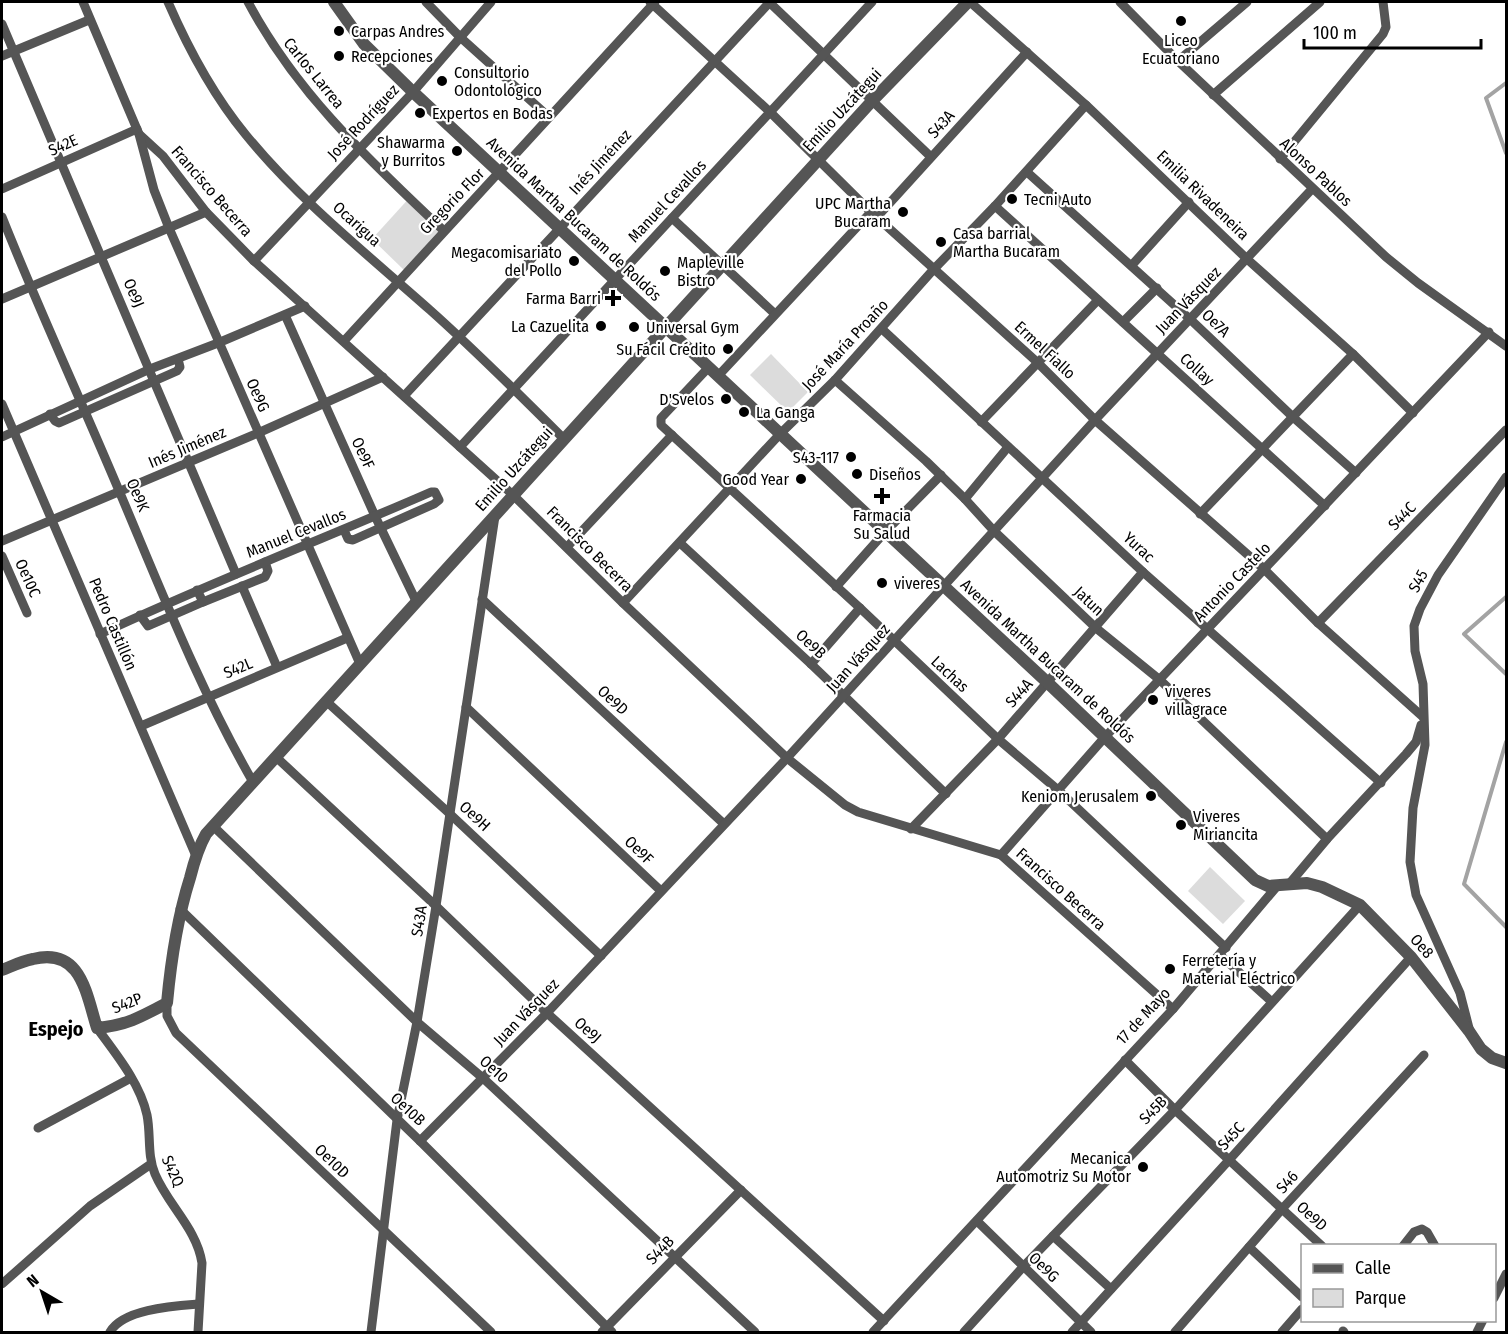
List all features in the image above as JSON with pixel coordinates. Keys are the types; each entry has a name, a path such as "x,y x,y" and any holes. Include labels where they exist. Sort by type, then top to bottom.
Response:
{"street":[{"name":"Francisco Becerra","path":"83,2 138,132 163,156 206,212 254,261 513,495 787,758 858,813 1000,855 1173,1009"},
{"name":"Ocarigua","path":"168,2 203,72 246,135 309,202 459,336 564,439"},
{"name":"Carlos Larrea","path":"248,2 273,46 358,150 444,231"},
{"name":"Avenida Martha Bucaram de Roldós","path":"334,2 364,44 412,92 1106,737 1255,880 1268,886 1284,884"},
{"path":"426,2 460,37 549,117"},
{"name":"José Rodríguez","path":"254,261 412,92 491,2"},
{"name":"Ermel Fiallo","path":"652,2 770,112 933,270 1037,362 1095,420 1264,569 1318,623 1423,717"},
{"name":"Gregorio Flor","path":"344,341 500,173 652,2"},
{"path":"769,2 931,157"},
{"name":"Inés Jiménez","path":"404,396 769,2"},
{"name":"Manuel Cevallos","path":"460,447 872,2"},
{"name":"Emilia Rivadeneira","path":"969,2 1086,105 1247,259 1353,354 1413,412"},
{"name":"Emilio Uzcátegui","path":"167,1003 171,955 180,909 200,844 213,826 872,101 969,2"},
{"name":"Alonso Pablos","path":"1120,2 1280,159 1394,263 1506,346"},
{"path":"1178,61 1247,2"},
{"path":"1213,95 1320,2"},
{"path":"1280,159 1383,34 1386,27 1383,2"},
{"path":"2,56 89,20"},
{"name":"Oe9J","path":"2,24 236,574"},
{"name":"S43A","path":"661,418 775,314 931,157 1027,52"},
{"name":"José María Proaño","path":"623,603 780,434 835,380 933,270 1028,172 1086,105"},
{"name":"S42E","path":"2,189 138,132"},
{"name":"Oe9G","path":"138,132 154,190 169,228 360,664"},
{"name":"Oe7A","path":"1028,172 1356,473"},
{"name":"Juan Vásquez","path":"420,1141 547,1013 787,758 1095,420 1312,189"},
{"path":"1132,265 1189,202"},
{"name":"Collay","path":"995,206 1325,506"},
{"path":"2,299 206,212"},
{"name":"Oe9K","path":"2,217 166,603 223,728 253,782"},
{"path":"672,218 775,314"},
{"path":"1123,322 1157,288"},
{"path":"981,422 1098,300"},
{"path":"2,437 80,399 305,306"},
{"name":"Oe9F","path":"285,315 375,516 416,601"},
{"name":"Yurac","path":"882,329 1143,572 1381,783"},
{"name":"Antonio Castelo","path":"1000,855 1106,737 1489,332"},
{"path":"1200,514 1353,354"},
{"path":"50,414 59,423 179,369 178,359"},
{"name":"Inés Jiménez","path":"2,541 258,433 383,377"},
{"name":"Jatun","path":"835,380 941,476 994,531 1096,628 1160,680 1328,839"},
{"path":"117,384 122,395"},
{"name":"Pedro Castillón","path":"2,404 196,856"},
{"name":"Lachas","path":"661,418 661,425 998,739 1058,790 1272,1002"},
{"name":"S44C","path":"1318,623 1506,430"},
{"path":"567,547 672,435"},
{"path":"965,499 1008,447"},
{"path":"836,586 885,532 941,476"},
{"name":"S45","path":"1469,1031 1460,993 1416,895 1410,862 1413,808 1425,745 1423,684 1413,641 1417,618 1438,575 1506,477"},
{"name":"Manuel Cevallos","path":"100,634 166,603 307,546 431,492 435,492 439,497 434,504 381,529"},
{"name":"S43A","path":"371,1332 397,1120 417,1022 436,906 495,514"},
{"path":"344,530 351,540 381,529"},
{"name":"Oe9B","path":"680,543 811,664 946,794"},
{"name":"Oe10C","path":"2,556 27,612"},
{"path":"140,615 148,626 267,575 265,562"},
{"name":"S44A","path":"911,829 998,739 1143,572"},
{"path":"242,586 277,667"},
{"path":"197,590 203,602"},
{"name":"Oe9D","path":"482,599 724,824"},
{"path":"811,664 860,608"},
{"name":"S42L","path":"141,726 347,638"},
{"name":"Oe9H","path":"326,701 450,813 601,956"},
{"name":"Oe9F","path":"466,706 661,891"},
{"name":"17 de Mayo","path":"874,1332 1173,1009 1284,884 1381,783 1416,742 1423,717"},
{"name":"Oe9J","path":"276,757 547,1013 884,1321"},
{"name":"Oe10","path":"213,826 417,1022 483,1079 755,1332"},
{"name":"Oe8","path":"1284,884 1307,883 1322,887 1360,905 1411,957 1481,1049 1492,1058 1506,1063"},
{"name":"S45B","path":"964,1332 1023,1267 1175,1110 1360,905"},
{"name":"Oe10B","path":"180,909 420,1141 607,1331"},
{"path":"2,970 44,957 68,961 84,988 97,1028"},
{"name":"S45C","path":"1072,1332 1411,957"},
{"name":"S42P","path":"97,1028 120,1025 167,1003"},
{"name":"Oe10D","path":"167,1003 167,1016 176,1032 491,1332"},
{"name":"S42Q","path":"97,1028 141,1096 147,1117 151,1164 156,1178 195,1240 200,1253 202,1263 198,1332"},
{"name":"S46","path":"1175,1332 1282,1209 1424,1055"},
{"name":"Oe9D","path":"1125,1060 1175,1110 1321,1244"},
{"path":"38,1128 130,1078"},
{"path":"2,1284 90,1206 151,1164"},
{"name":"S44B","path":"607,1331 675,1256 741,1190"},
{"name":"Oe9G","path":"977,1221 1091,1332"},
{"path":"1404,1244 1414,1232 1422,1228 1428,1232 1434,1244"},
{"path":"1053,1236 1111,1289"},
{"path":"1249,1247 1301,1296"},
{"path":"1496,1294 1506,1274"},
{"path":"110,1332 121,1320 134,1315 172,1306 199,1304"},
{"path":"1282,1332 1301,1310"}],"green space":[{"path":"412,195 444,225 404,270 372,239"},
{"path":"771,354 808,392 788,412 750,375"},
{"path":"1210,867 1245,901 1223,924 1188,891"}],"waterway":[{"path":"1506,83 1486,98 1506,153"},
{"path":"1506,597 1464,634 1506,674"},
{"path":"1506,742 1464,884 1506,927"}],"place":[{"name":"Liceo Ecuatoriano","path":"1181,21"},
{"name":"Carpas Andres","path":"339,31"},
{"name":"Recepciones","path":"339,56"},
{"name":"Consultorio Odontológico","path":"442,81"},
{"name":"Expertos en Bodas","path":"420,113"},
{"name":"Shawarma y Burritos","path":"457,151"},
{"name":"Tecni Auto","path":"1012,199"},
{"name":"UPC Martha Bucaram","path":"903,212"},
{"name":"Casa barrial Martha Bucaram","path":"941,242"},
{"name":"Megacomisariato del Pollo","path":"574,261"},
{"name":"Mapleville Bistro","path":"665,271"},
{"name":"Farma Barri","path":"613,298"},
{"name":"La Cazuelita","path":"601,326"},
{"name":"Universal Gym","path":"634,327"},
{"name":"Su Fácil Crédito","path":"728,349"},
{"name":"D'Svelos","path":"726,399"},
{"name":"La Ganga","path":"744,412"},
{"name":"S43-117","path":"851,457"},
{"name":"Diseños","path":"857,474"},
{"name":"Good Year","path":"801,479"},
{"name":"Farmacia Su Salud","path":"882,496"},
{"name":"viveres","path":"882,583"},
{"name":"viveres villagrace","path":"1153,700"},
{"name":"Keniom Jerusalem","path":"1151,796"},
{"name":"Viveres Miriancita","path":"1181,825"},
{"name":"Ferretería y Material Eléctrico","path":"1170,969"},
{"name":"Mecanica Automotriz Su Motor","path":"1143,1167"}],"district":[{"name":"Espejo","path":"56,1029"}]}
